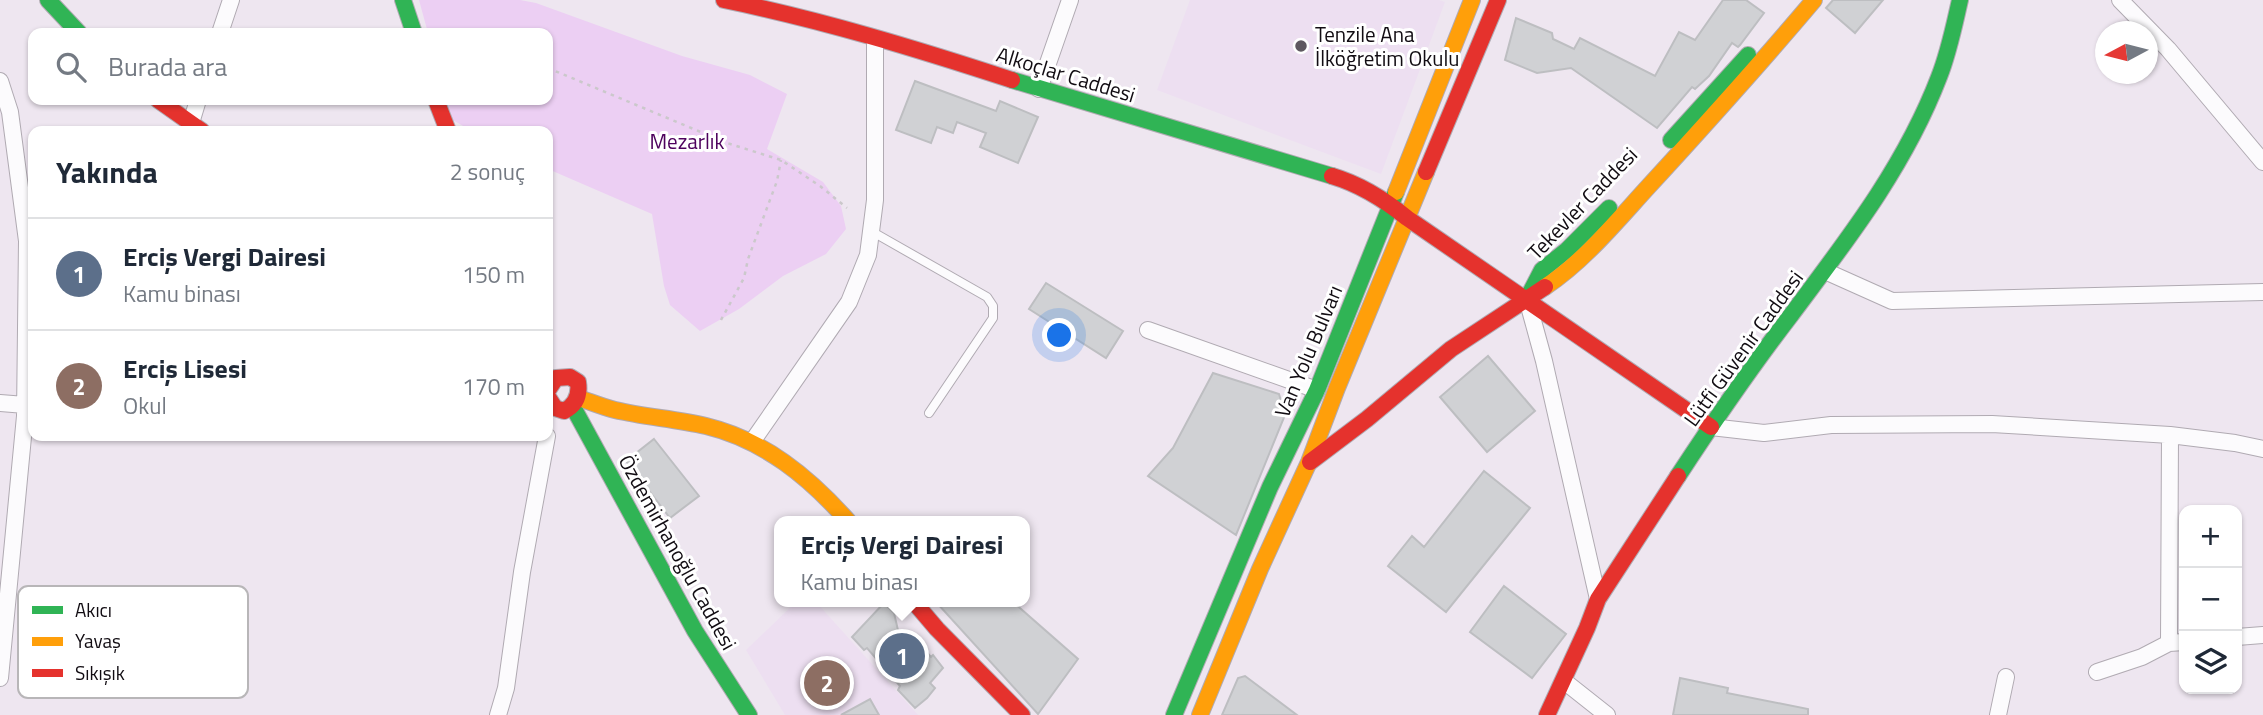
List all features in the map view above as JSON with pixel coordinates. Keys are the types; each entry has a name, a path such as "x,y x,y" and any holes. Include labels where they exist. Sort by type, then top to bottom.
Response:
{"street":[{"path":"48,0 74,28"},
{"path":"222,28 231,0"},
{"path":"404,0 412,28"},
{"name":"Alkoçlar Caddesi","path":"724,0 793,14 930,53 1039,89 1346,180 1390,204 1710,427"},
{"path":"1039,89 1070,0"},
{"name":"Van Yolu Bulvarı","path":"1174,715 1270,487 1317,390 1472,0"},
{"path":"1200,715 1260,569 1309,462 1337,388 1498,0"},
{"name":"Tekevler Caddesi","path":"1309,462 1367,419 1451,349 1527,299 1542,270 1606,211 1798,0"},
{"path":"1598,599 1544,361 1527,299 1560,277 1599,240 1732,96 1814,0"},
{"name":"Lütfi Güvenir Caddesi","path":"1547,715 1598,599 1710,427 1825,271 1882,189 1910,143 1938,83 1960,0"},
{"path":"2120,0 2168,49 2263,162"},
{"path":"751,442 849,302 868,255 875,200 874,38"},
{"path":"0,81 10,112 27,241 25,405 5,562 0,678"},
{"path":"165,105 196,126"},
{"path":"197,126 198,105"},
{"path":"438,105 446,126"},
{"path":"1825,271 1892,301 2263,292"},
{"path":"1148,330 1317,390"},
{"path":"553,387 562,377 572,379 579,387 576,402"},
{"path":"553,395 563,410 576,402 709,426 751,442 774,455 810,483 843,516"},
{"name":"Özdemirhanoğlu Caddesi","path":"576,402 695,631 749,715"},
{"path":"0,403 25,405"},
{"path":"1710,427 1764,433 1831,425 1992,424 2170,435 2263,449"},
{"path":"2097,672 2176,643 2170,435"},
{"path":"498,715 506,688 522,572 547,441"},
{"path":"918,607 1022,715"},
{"path":"2242,637 2263,635"},
{"path":"1998,715 2006,677"},
{"path":"1564,681 1608,715"}],"lane":[{"path":"871,231 987,297 993,306 992,317 929,413"}],"path":[{"path":"553,70 727,143 781,160 847,208"},
{"path":"721,320 744,278 748,259 777,180 781,160"}],"shaded area":[{"name":"Tenzile Ana İlköğretim Okulu","path":"1190,0 1445,2 1381,174 1157,90"},
{"path":"791,607 821,607 918,715 785,715 746,650"}],"green space":[{"name":"Mezarlık","path":"419,0 520,0 536,3 682,56 750,75 787,94 767,149 823,182 841,206 846,229 826,254 783,276 739,309 700,331 670,305 664,286 652,214 553,171 553,126 463,126 451,119 447,105 553,105 553,28 427,28"}],"building":[{"path":"1723,0 1746,0 1764,13 1740,45 1738,47 1732,43 1709,76 1695,89 1692,87 1657,128 1571,68 1537,73 1505,60 1516,18 1552,33 1553,39 1574,49 1580,38 1655,76 1679,32 1695,40"},
{"path":"1833,0 1883,0 1855,33 1826,8"},
{"path":"915,81 996,111 1000,101 1038,117 1018,163 980,147 986,133 957,122 953,133 937,127 931,143 896,130"},
{"path":"1046,283 1123,331 1106,358 1029,309"},
{"path":"1488,356 1535,411 1487,452 1440,397"},
{"path":"1213,373 1279,394 1285,415 1236,535 1148,476 1173,448"},
{"path":"654,439 699,496 670,518 626,461"},
{"path":"1484,471 1530,508 1446,612 1388,566 1412,536 1424,547"},
{"path":"1504,586 1566,634 1532,678 1470,632"},
{"path":"880,607 888,607 894,613 900,639 907,631 943,668 930,683 935,688 915,708 867,648 864,650 852,637"},
{"path":"941,607 1019,607 1078,659 1038,714"},
{"path":"1245,676 1297,715 1222,715 1238,678"},
{"path":"1680,678 1728,688 1727,693 1808,709 1808,715 1673,715"},
{"path":"870,699 879,715 841,715"}],"traffic: fast":[{"path":"48,0 74,28"},
{"path":"403,0 412,28"},
{"path":"1678,476 1747,374 1854,230 1910,141 1939,77 1960,0"},
{"path":"1671,140 1748,55"},
{"path":"1012,80 1332,176"},
{"path":"1174,715 1270,487 1317,390 1396,192"},
{"path":"1528,297 1542,270 1567,250 1609,208"},
{"path":"573,407 695,631 749,715"}],"traffic: slow":[{"path":"1396,192 1472,0"},
{"path":"1545,287 1573,265 1612,227 1814,0"},
{"path":"1200,715 1260,569 1309,462 1426,172"},
{"path":"579,398 615,410 727,432 784,462 818,490 843,516"}],"traffic: jam":[{"path":"724,0 869,36 1012,80"},
{"path":"1426,172 1498,0"},
{"path":"165,105 195,126"},
{"path":"438,105 446,126"},
{"path":"1332,176 1352,183 1381,199 1711,427"},
{"path":"1310,462 1451,349 1545,287"},
{"path":"553,382 556,378 570,377 578,382 578,391 572,406 564,411 553,405"},
{"path":"1547,715 1598,599 1678,476"},
{"path":"918,607 1022,715"}],"place":[{"name":"Tenzile Ana İlköğretim Okulu","path":"1301,46"},
{"name":"Erciş Vergi Dairesi","path":"902,656"},
{"name":"Erciş Lisesi","path":"827,683"}]}
